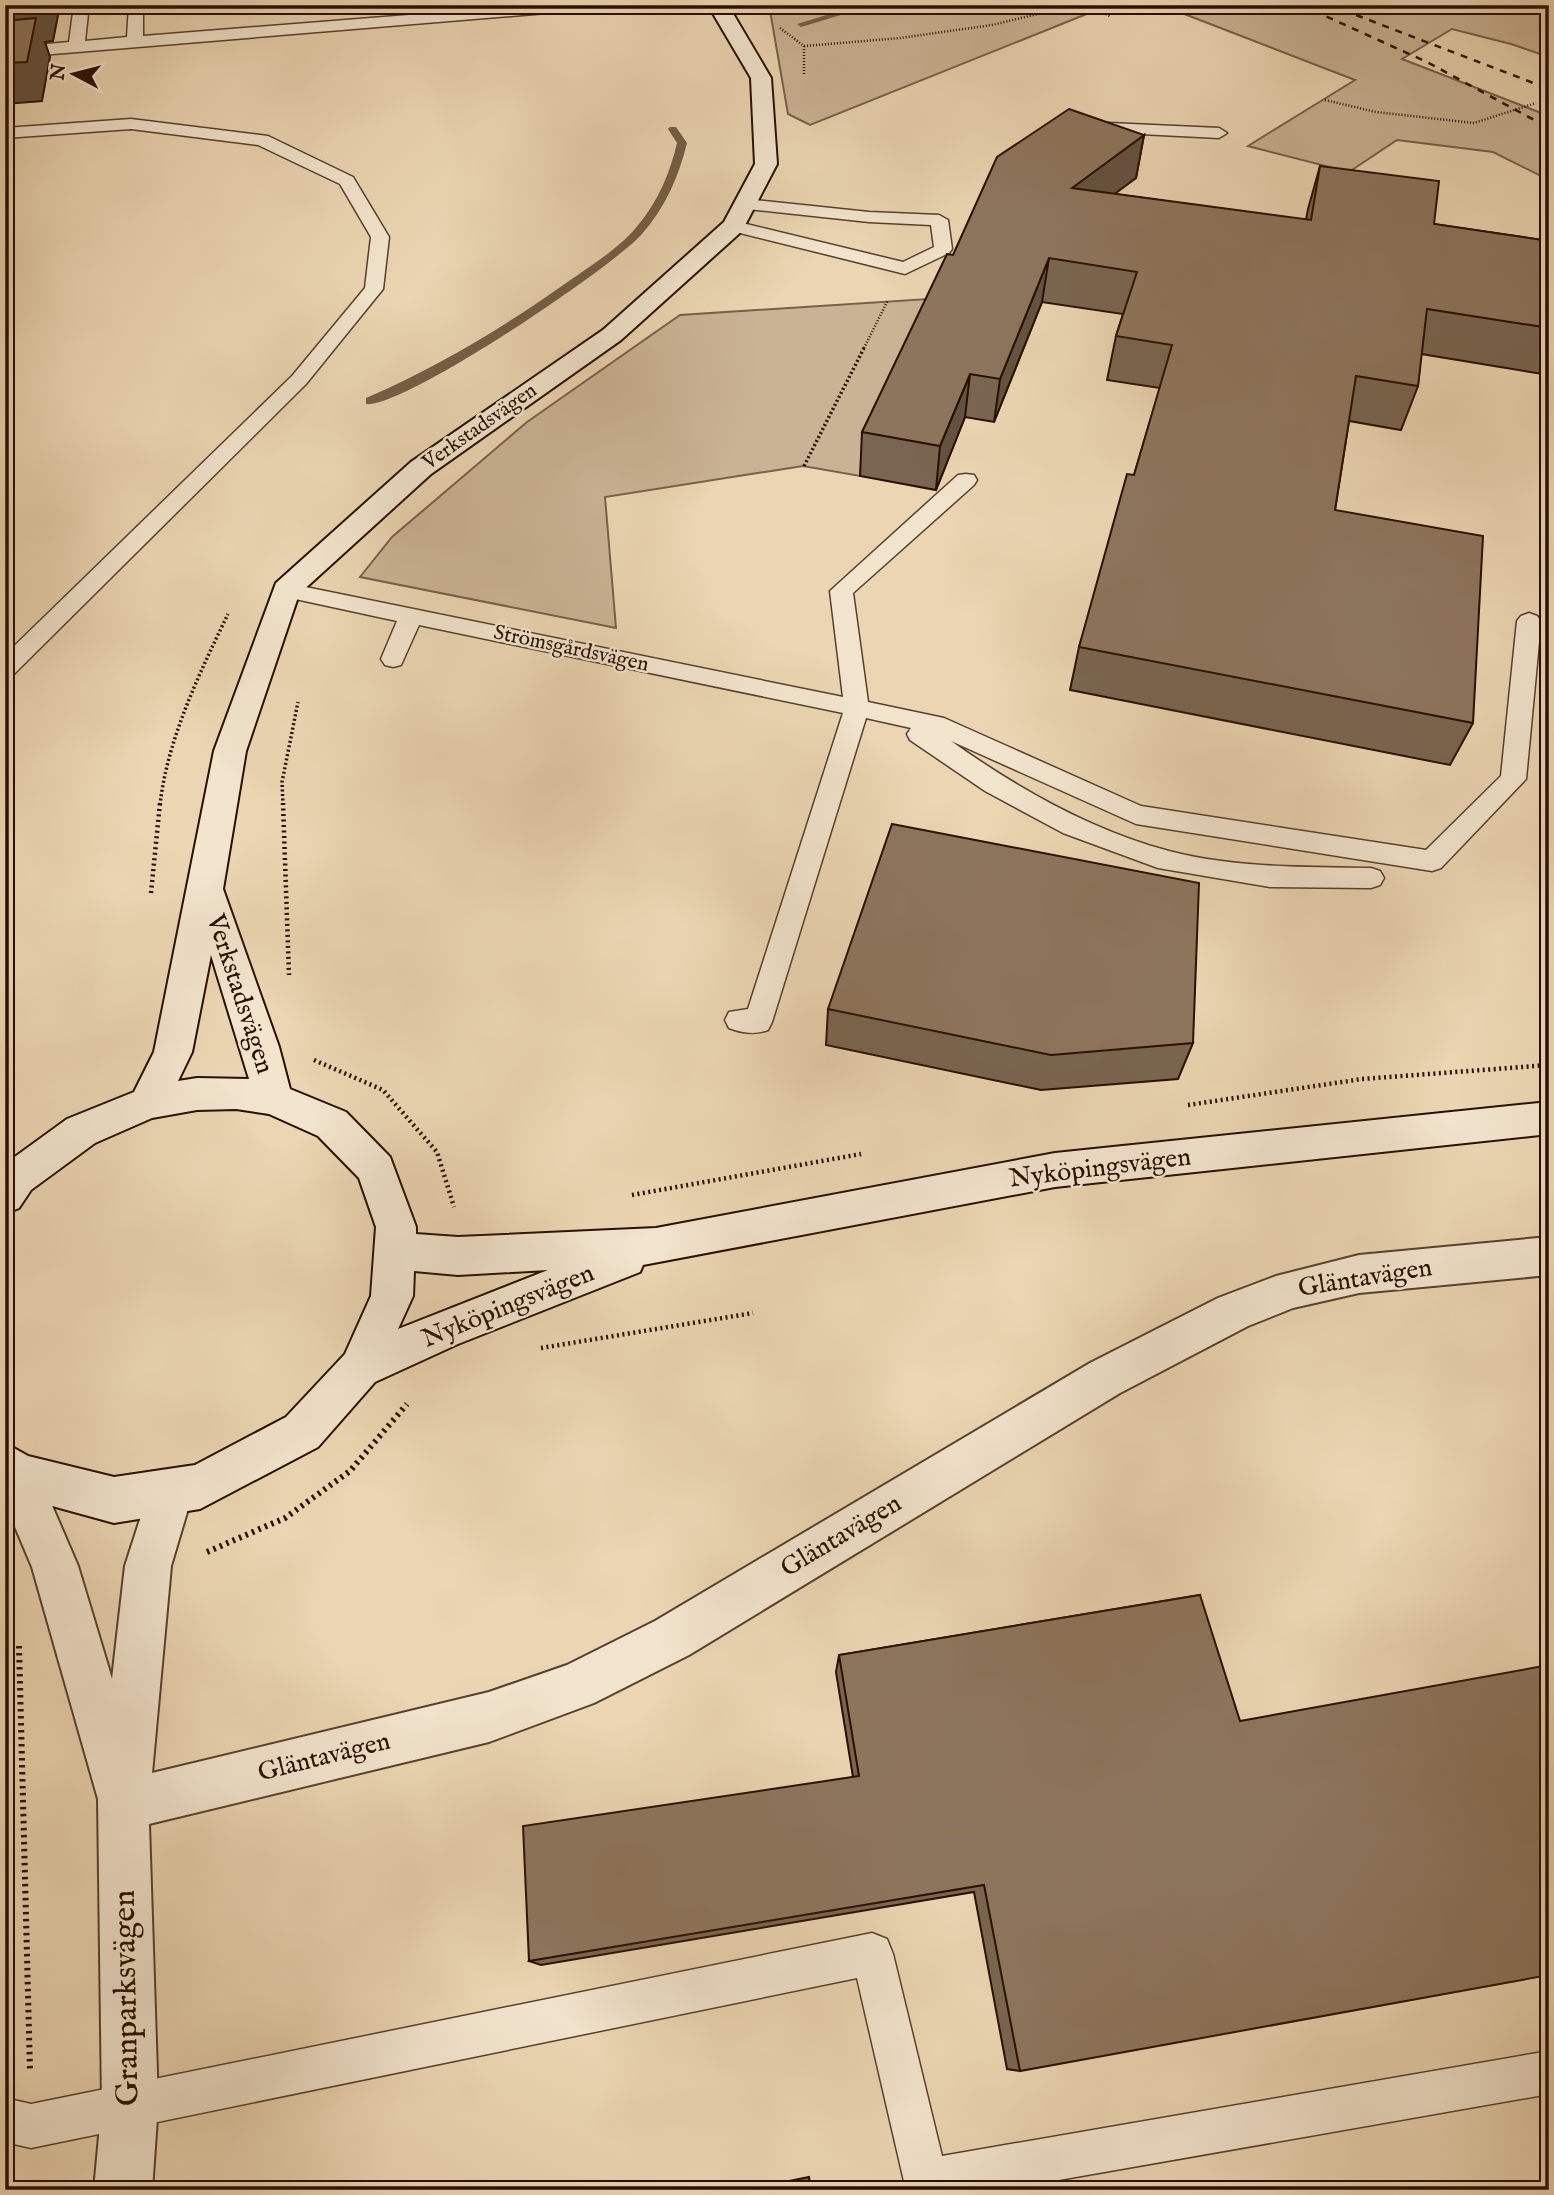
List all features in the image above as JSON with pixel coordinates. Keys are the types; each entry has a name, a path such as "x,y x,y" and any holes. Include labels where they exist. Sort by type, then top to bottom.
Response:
{"main road":[{"name":"Verkstadsvägen","path":"148,1103 173,1052 230,751 286,590 421,468 612,335 739,215 766,164 761,78 718,5"},
{"name":"Verkstadsvägen","path":"206,889 260,1046 273,1099"},
{"path":"5,1196 18,1178 81,1131 148,1103 197,1094 236,1093 273,1099 332,1124 376,1169 396,1227 392,1296 360,1368 302,1432 200,1487 114,1500 11,1470"},
{"name":"Nyköpingsvägen","path":"395,1251 458,1256 656,1246 1055,1170 1549,1118"},
{"name":"Nyköpingsvägen","path":"360,1368 443,1330 656,1246"},
{"name":"Gläntavägen","path":"123,1805 489,1717 577,1686 672,1637 1105,1378 1233,1312 1291,1289 1359,1274 1549,1256"},
{"name":"Granparksvägen","path":"11,1470 55,1566 123,1805"},
{"name":"Granparksvägen","path":"123,2190 130,2104 123,1805 148,1566 170,1492"}],"lane":[{"path":"76,47 82,5"},
{"path":"135,41 136,5"},
{"path":"5,53 595,5"},
{"path":"5,134 131,124 262,140 347,181 380,237 374,289 299,380 5,669"},
{"path":"1066,126 1219,133"},
{"path":"739,215 940,220 943,249 905,268 739,215"},
{"path":"739,1020 758,1022 859,708 841,591 966,480"},
{"name":"Strömsgårdsvägen","path":"286,590 859,708"},
{"path":"393,659 411,616"},
{"path":"859,708 935,724 1136,815 1432,861 1513,779 1529,621"},
{"path":"859,708 930,739 994,785 1072,826 1167,861 1270,877 1371,878"},
{"path":"18,2123 130,2104 872,1954 927,2185 1549,2072"}],"path":[{"path":"778,26 804,46 900,38 992,25 1075,5"},
{"path":"1087,5 1110,16"},
{"path":"804,46 804,79"},
{"path":"1325,100 1376,112 1474,123 1536,103"},
{"path":"804,466 905,268"},
{"path":"289,983 282,782 301,691"},
{"path":"538,1348 754,1312"},
{"path":"19,1639 18,2123 25,2190"}],"shaded area":[{"path":"769,5 1109,5 810,125 788,114"},
{"path":"1161,5 1549,5 1549,57 1452,29 1402,59 1549,116 1549,180 1493,152 1397,140 1349,172 1248,146 1355,80"},
{"path":"943,298 860,476 803,466 605,497 616,628 360,577 392,537 527,422 680,315"}],"building":[{"path":"36,18 27,62 5,63 5,21"},
{"path":"1069,109 1144,135 1072,188 1311,220 1320,166 1439,181 1434,224 1549,241 1549,328 1427,309 1418,386 1356,376 1335,510 1483,536 1473,723 1079,647 1127,474 1134,475 1172,345 1116,336 1137,272 1049,258 1000,379 970,374 940,446 862,432 947,254 953,255 997,157"},
{"path":"892,824 1199,883 1193,1043 1051,1055 828,1009"},
{"path":"1200,1595 1240,1721 1549,1665 1549,1975 1020,2071 984,1885 529,1961 523,1826 859,1776 839,1655"},
{"path":"811,2186 811,2190 792,2190"}],"waterway":[{"path":"801,24 870,5"},
{"path":"370,401 425,376 504,331 595,268 630,240 651,216 676,165 682,143 673,129"}],"railway":[{"path":"1301,5 1427,62 1549,128"},
{"path":"1330,5 1549,89"}]}
